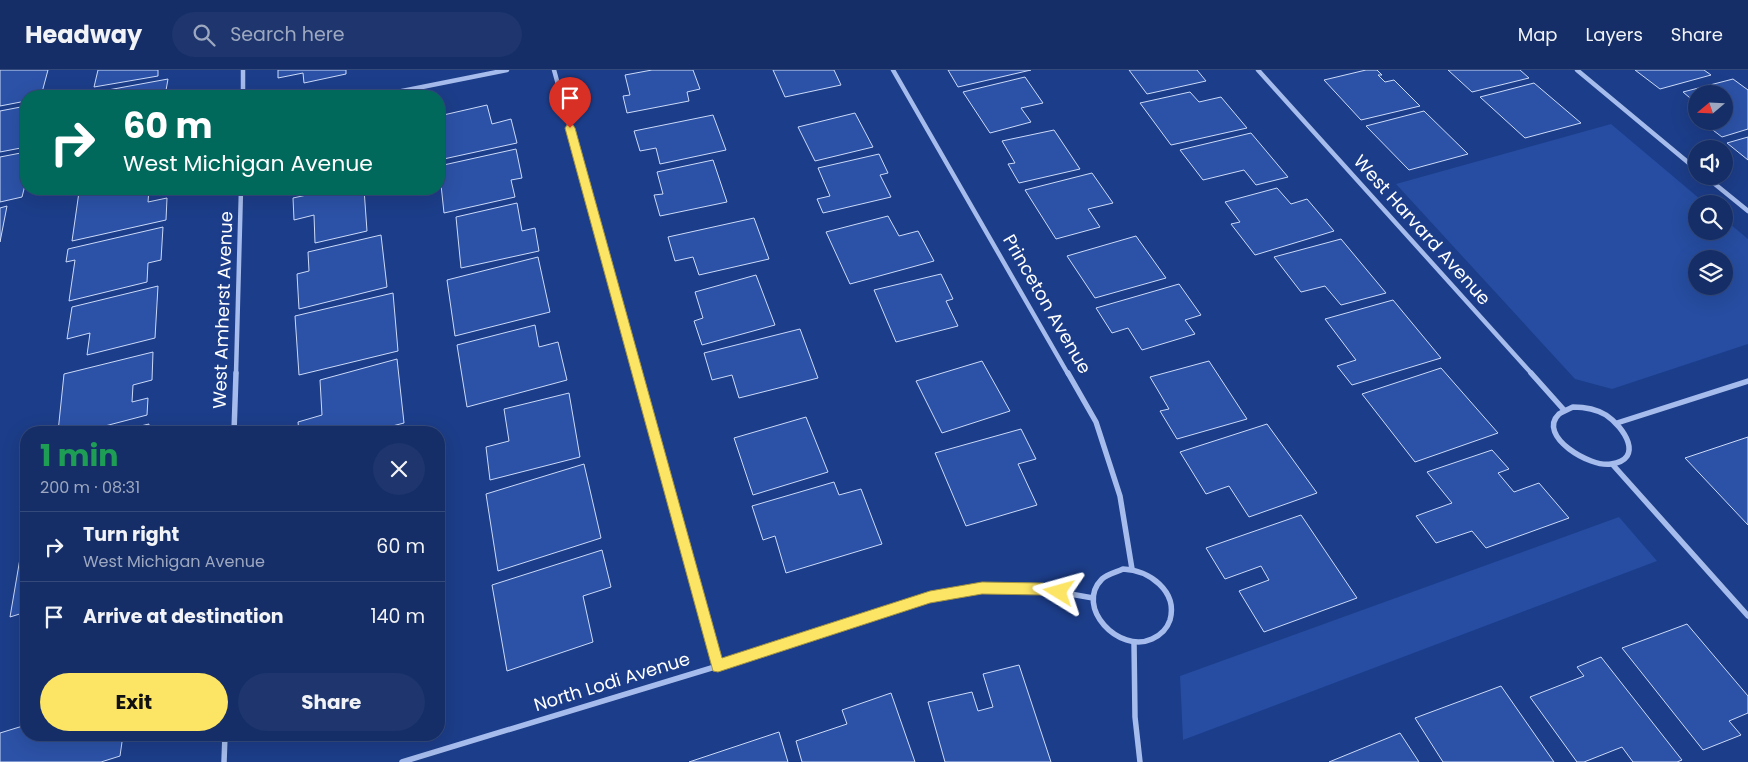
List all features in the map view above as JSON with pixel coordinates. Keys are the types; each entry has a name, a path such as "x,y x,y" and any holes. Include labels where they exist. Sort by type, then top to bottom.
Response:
{"street":[{"path":"243,70 243,90"},
{"path":"408,90 507,70"},
{"path":"554,70 718,666"},
{"name":"Princeton Avenue","path":"893,70 1096,422 1120,496 1132,569"},
{"name":"West Harvard Avenue","path":"1258,70 1564,410"},
{"path":"1577,70 1688,162"},
{"path":"1716,185 1748,212"},
{"name":"West Amherst Avenue","path":"234,426 241,195"},
{"path":"1617,423 1748,381"},
{"path":"1573,407 1596,410 1617,423 1629,441 1630,449 1627,457 1622,462 1613,465 1590,463 1567,449 1555,431 1554,422 1564,410 1573,407"},
{"path":"1613,465 1748,616"},
{"path":"1132,569 1152,577 1164,588 1171,603 1171,618 1166,630 1149,641 1134,642 1113,635 1102,625 1094,610 1093,598 1096,586 1104,576 1113,571 1132,569"},
{"name":"North Lodi Avenue","path":"402,762 718,666 930,597 982,588 1042,589 1093,598"},
{"path":"1134,642 1135,717 1140,762"},
{"path":"224,762 225,741"}],"shaded area":[{"path":"1611,124 1695,195 1688,195 1688,240 1733,240 1733,226 1748,239 1748,344 1612,389 1575,379 1396,184"},
{"path":"1619,517 1657,561 1183,740 1180,676"}],"building":[{"path":"0,70 48,70 43,90 20,90 20,102 0,106"},
{"path":"98,70 158,70 158,76 94,87"},
{"path":"278,70 346,70 346,74 304,83 303,73 278,78"},
{"path":"652,70 693,70 700,89 687,92 689,101 627,113 623,96 630,95 625,75"},
{"path":"773,70 834,70 841,85 785,97"},
{"path":"948,70 1031,70 958,87"},
{"path":"1129,70 1197,70 1206,81 1147,94"},
{"path":"1366,70 1377,70 1382,75 1378,75 1385,82 1394,80 1420,106 1361,120 1324,80"},
{"path":"1448,70 1520,70 1529,78 1472,92"},
{"path":"1635,70 1704,70 1711,75 1660,89"},
{"path":"1025,77 1043,103 1021,108 1031,122 990,133 963,92"},
{"path":"168,79 166,90 108,90"},
{"path":"1733,79 1748,90 1748,129 1722,137 1713,130 1733,130 1733,85 1710,85"},
{"path":"1534,83 1581,123 1525,138 1480,97"},
{"path":"1190,92 1199,102 1221,97 1247,128 1171,145 1140,103"},
{"path":"487,105 492,124 511,119 517,143 445,159 445,115"},
{"path":"20,107 20,148 0,152 0,111"},
{"path":"1424,111 1468,154 1409,170 1366,126"},
{"path":"855,113 873,147 815,161 798,127"},
{"path":"713,115 726,150 660,164 656,148 640,151 634,131"},
{"path":"1054,130 1080,169 1019,183 1008,164 1015,163 1002,141"},
{"path":"1251,133 1288,177 1256,185 1244,170 1203,180 1180,150"},
{"path":"1748,137 1748,160 1733,148 1733,141"},
{"path":"516,149 522,178 511,180 515,197 444,213 442,195 445,195 445,165"},
{"path":"20,153 20,195 22,195 22,197 0,202 0,157"},
{"path":"879,154 888,173 880,175 891,197 823,213 817,199 830,196 818,168"},
{"path":"713,160 727,202 660,216 654,195 663,194 657,172"},
{"path":"1092,173 1113,203 1088,209 1100,227 1056,239 1025,190"},
{"path":"1277,188 1291,204 1307,199 1334,231 1255,255 1231,224 1240,222 1225,202"},
{"path":"79,195 149,195 148,202 167,198 166,220 72,241"},
{"path":"307,195 364,195 367,231 315,243 314,215 294,220 293,198"},
{"path":"517,203 522,231 535,228 539,251 461,268 456,217"},
{"path":"7,206 0,242 0,208"},
{"path":"888,216 899,236 918,231 934,261 850,284 826,232"},
{"path":"754,218 769,259 699,275 693,257 675,261 668,237"},
{"path":"163,227 161,260 148,263 147,282 69,301 75,260 66,262 68,249"},
{"path":"381,235 387,287 299,309 297,274 309,271 308,252"},
{"path":"1136,236 1166,278 1095,298 1067,256"},
{"path":"1341,239 1386,293 1341,305 1325,286 1301,292 1274,257"},
{"path":"538,257 550,312 455,336 447,280"},
{"path":"941,274 953,299 946,301 958,326 896,342 874,290"},
{"path":"756,275 775,325 702,345 694,321 703,318 695,292"},
{"path":"1179,284 1201,315 1185,320 1195,334 1142,350 1128,328 1112,333 1096,308"},
{"path":"158,286 155,338 87,355 90,333 67,339 72,307"},
{"path":"393,293 398,351 299,375 295,316"},
{"path":"1393,300 1441,358 1352,385 1337,366 1356,360 1325,319"},
{"path":"535,325 539,347 558,342 567,380 467,407 457,345"},
{"path":"800,329 818,378 739,398 732,375 712,380 704,353"},
{"path":"153,352 152,380 133,385 132,402 148,398 147,415 105,426 59,426 64,374"},
{"path":"397,359 404,423 392,426 298,426 298,422 322,415 320,380"},
{"path":"982,361 1010,411 942,433 916,381"},
{"path":"1209,361 1247,419 1177,439 1160,411 1169,409 1150,377"},
{"path":"1441,368 1498,433 1415,462 1362,394"},
{"path":"569,393 580,457 490,480 486,447 509,441 504,409"},
{"path":"806,417 828,472 753,495 734,438"},
{"path":"1267,424 1317,493 1249,517 1229,486 1206,494 1180,452"},
{"path":"1021,429 1036,459 1018,464 1037,505 966,526 935,453"},
{"path":"1748,437 1748,525 1685,458"},
{"path":"1492,450 1509,469 1498,473 1514,492 1539,483 1569,518 1486,548 1472,531 1436,543 1416,516 1452,503 1427,472"},
{"path":"584,464 601,538 498,571 486,494"},
{"path":"834,482 839,495 861,489 882,544 786,573 775,536 763,540 752,506"},
{"path":"1301,515 1357,598 1264,632 1239,591 1269,580 1261,566 1225,579 1206,548"},
{"path":"602,550 611,587 583,596 593,642 507,671 492,585"},
{"path":"20,558 20,614 10,617"},
{"path":"1687,624 1748,696 1748,713 1729,721 1741,735 1703,750 1622,648"},
{"path":"1601,657 1682,760 1677,762 1633,762 1622,747 1584,762 1577,762 1530,697 1584,676 1577,667"},
{"path":"1019,665 1051,762 945,762 928,702 972,692 978,711 993,707 983,674"},
{"path":"1501,686 1554,762 1443,762 1415,718"},
{"path":"891,693 915,762 802,762 796,741 847,724 842,710"},
{"path":"20,727 20,741 122,741 120,756 101,762 0,762 0,733"},
{"path":"779,732 788,762 689,762"},
{"path":"1400,733 1419,762 1329,762"}],"route":[{"path":"570,128 718,666 930,597 982,588 1042,589 1059,592"}]}
